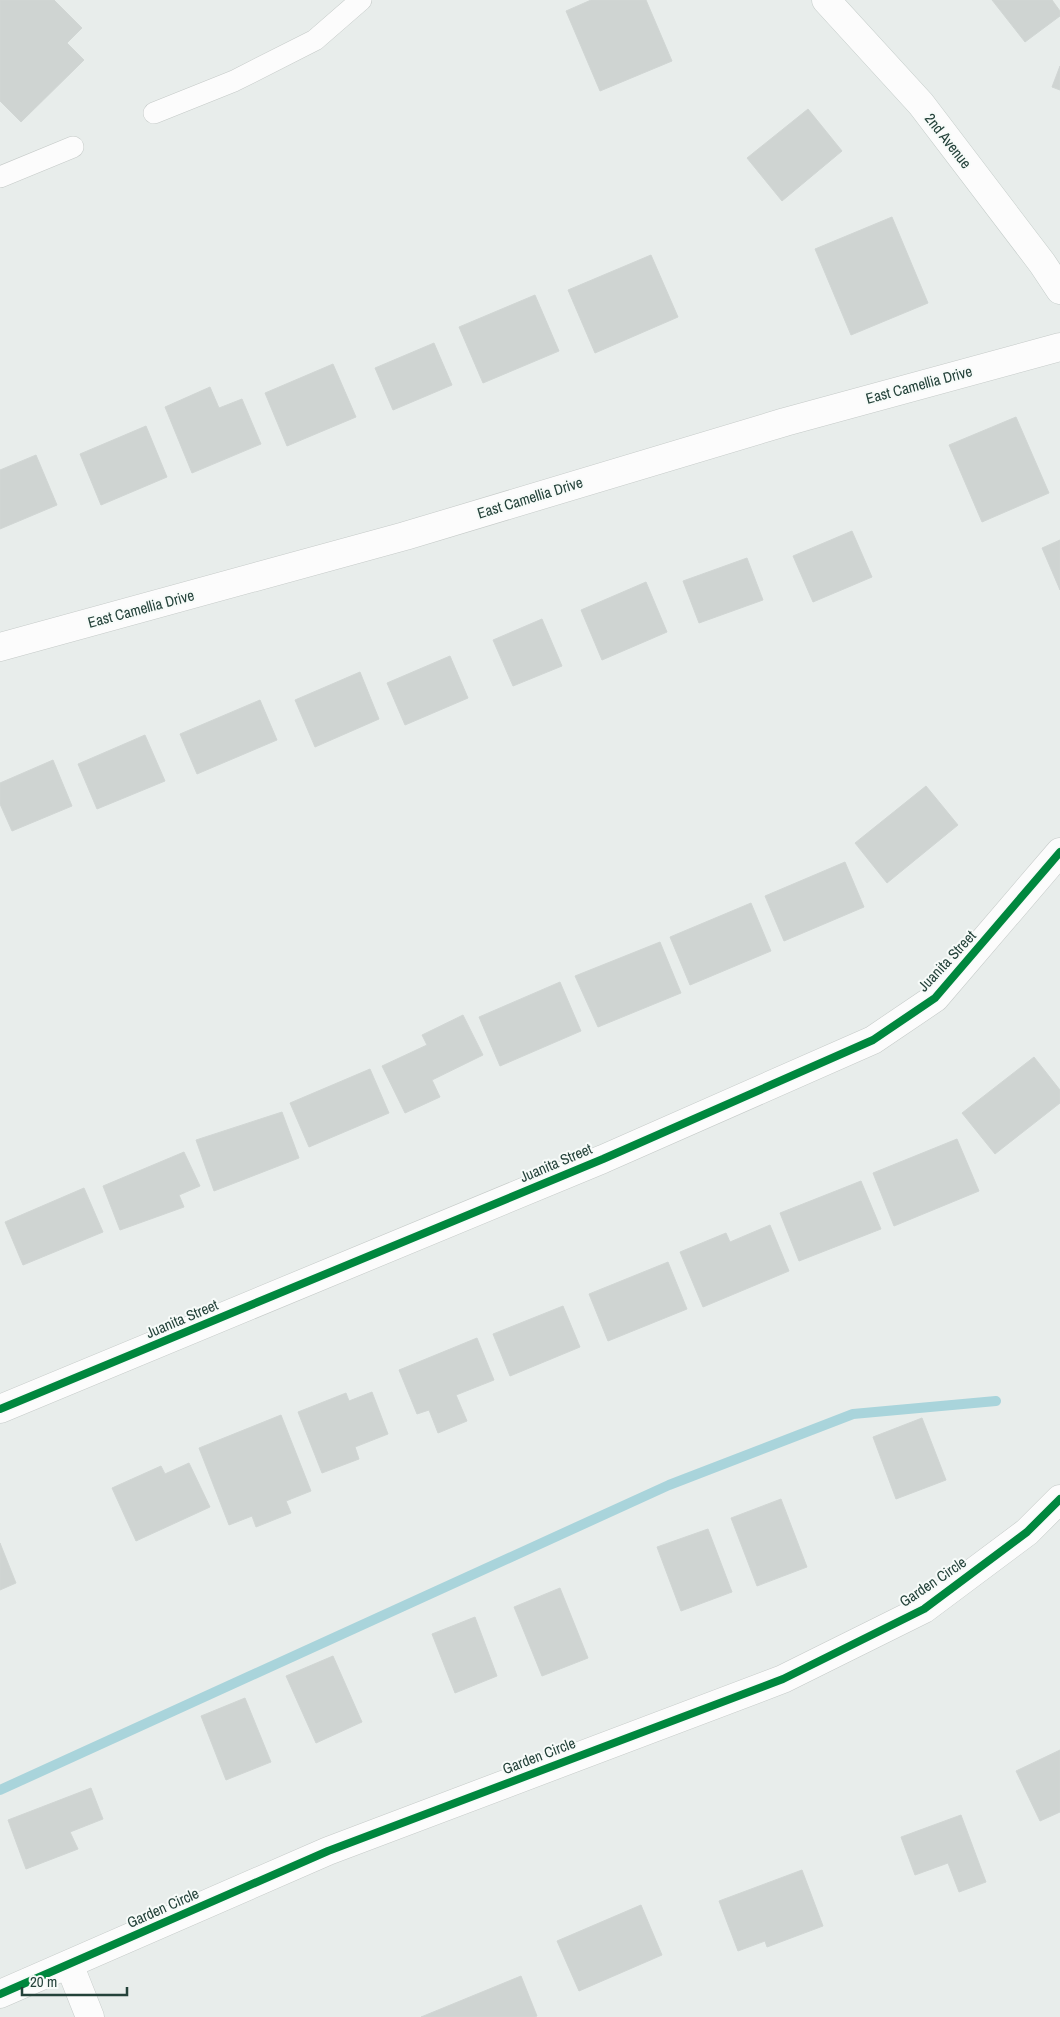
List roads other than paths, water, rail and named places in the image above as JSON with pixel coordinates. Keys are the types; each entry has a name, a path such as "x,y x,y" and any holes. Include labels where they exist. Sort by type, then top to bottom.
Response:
{"street":[{"name":"2nd Avenue","path":"826,0 920,104 1051,260 1060,290"},
{"name":"East Camellia Drive","path":"0,647 405,536 785,422 1060,348"},
{"name":"Juanita Street","path":"0,1409 594,1162 873,1040 935,998 1060,852"},
{"name":"Garden Circle","path":"0,1994 328,1851 782,1679 924,1608 1027,1532 1060,1499"},
{"path":"69,1964 90,2017"}],"lane":[{"path":"154,114 234,81 314,40 361,0"},
{"path":"0,176 73,147"}],"waterway":[{"path":"0,1790 669,1485 853,1414 996,1401"}]}
